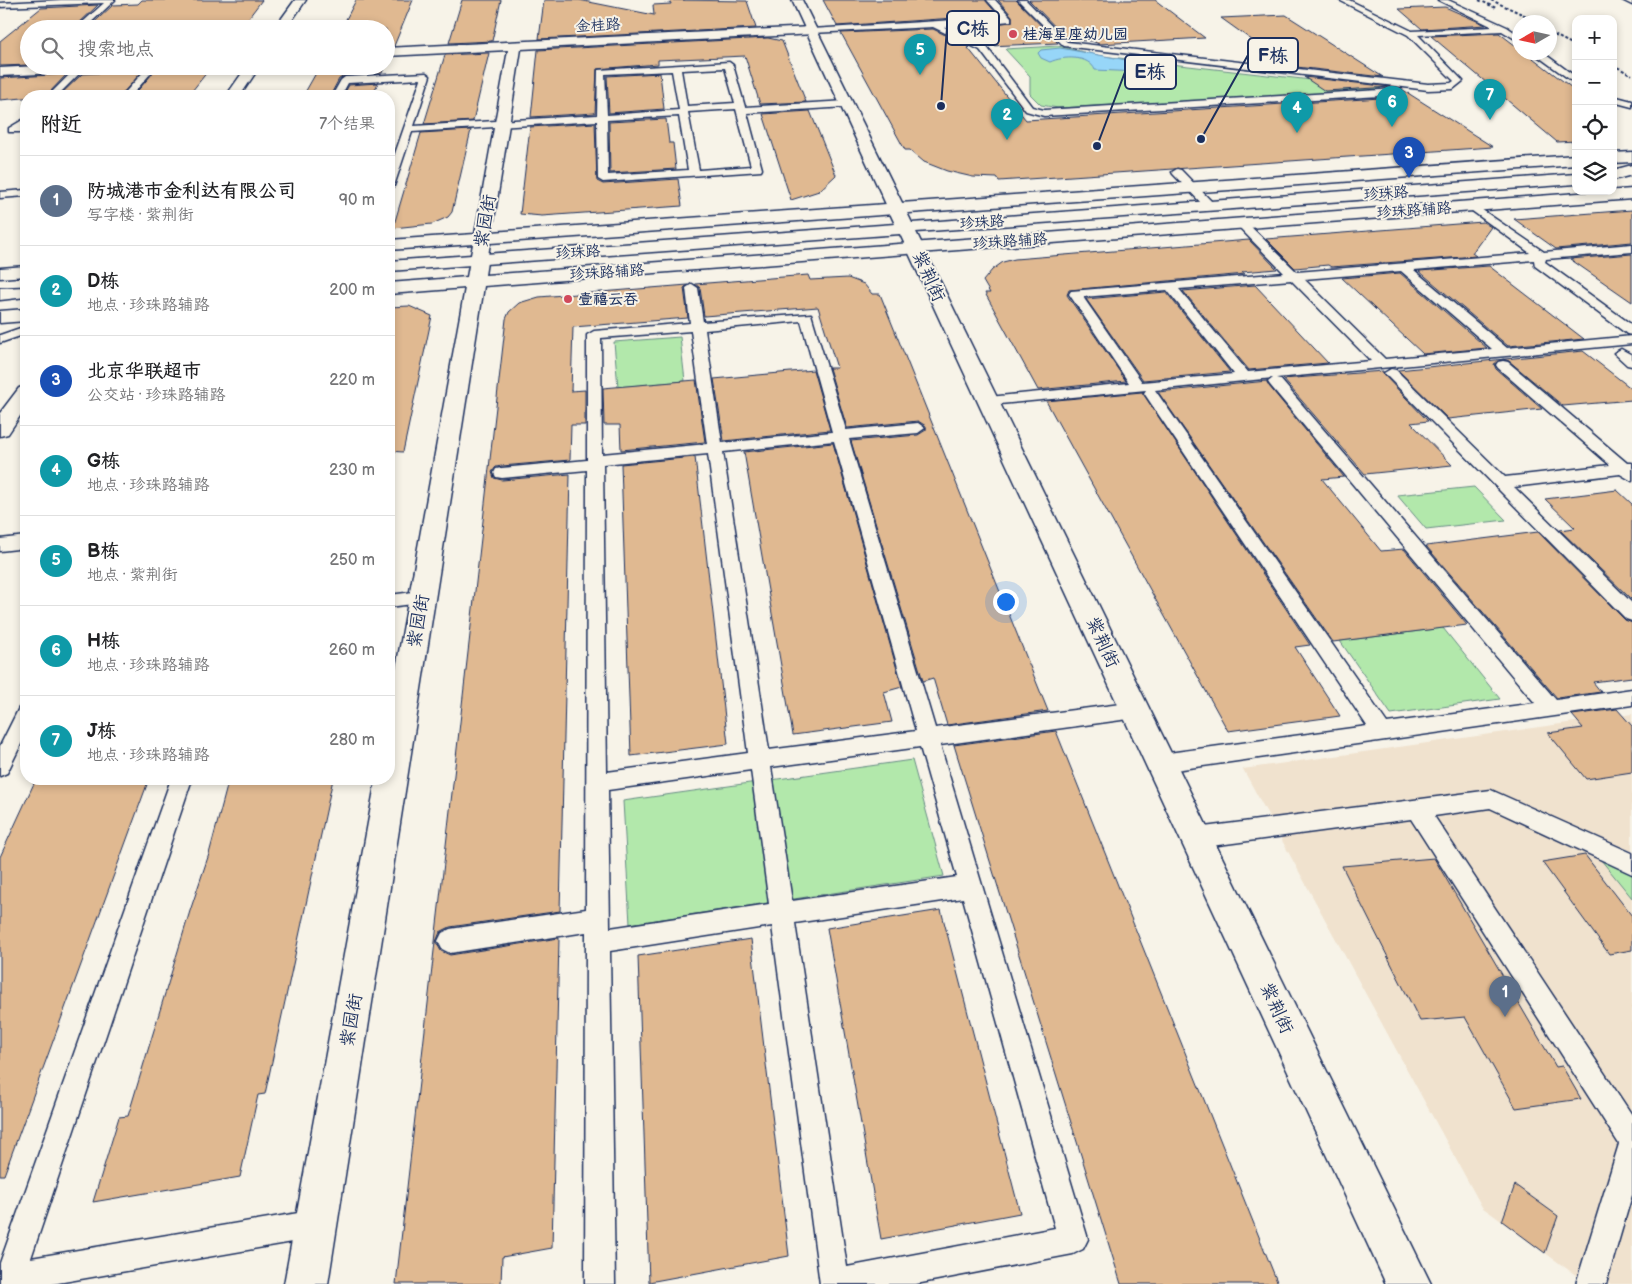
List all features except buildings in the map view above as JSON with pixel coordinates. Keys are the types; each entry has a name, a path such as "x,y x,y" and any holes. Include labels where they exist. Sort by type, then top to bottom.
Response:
{"street":[{"path":"287,20 301,0"},
{"name":"紫荆街","path":"797,0 1409,1284"},
{"path":"1626,0 1632,2"},
{"name":"金桂路","path":"395,52 812,31"},
{"name":"紫园街","path":"395,757 515,46"},
{"path":"0,72 20,70"},
{"path":"237,90 248,75"},
{"path":"1617,158 1632,156"},
{"name":"珍珠路辅路","path":"395,246 479,260 906,228 1193,188 1572,160"},
{"path":"1617,175 1632,170"},
{"path":"1617,176 1632,174"},
{"name":"珍珠路","path":"906,228 1572,179"},
{"name":"珍珠路辅路","path":"395,286 479,260 906,228 1241,223 1632,194"},
{"path":"1354,195 1472,206"},
{"path":"395,266 479,260"},
{"path":"0,272 20,271"},
{"path":"0,294 20,292"},
{"path":"0,318 20,316"},
{"path":"0,429 20,401"},
{"name":"紫园街","path":"306,1284 390,785"}],"lane":[{"path":"0,5 111,0 88,20"},
{"path":"812,31 1008,19 991,0"},
{"path":"1022,0 1064,44 1428,87 1453,86 1460,81 1411,33 1342,0"},
{"path":"1442,0 1512,34"},
{"path":"934,25 983,48 1029,109 1044,113 1397,92"},
{"path":"1411,33 1504,29"},
{"path":"1547,60 1572,78"},
{"path":"728,65 757,169 603,179 601,72 676,68 728,65"},
{"path":"676,68 694,173"},
{"path":"58,90 74,75"},
{"path":"131,90 145,75"},
{"path":"340,90 345,80 426,76 395,168"},
{"path":"1617,100 1632,104"},
{"path":"408,129 602,118 684,111 847,104"},
{"path":"6,132 20,124"},
{"path":"6,132 20,130"},
{"path":"1177,172 1210,206"},
{"path":"0,195 20,193"},
{"path":"1472,206 1541,255"},
{"path":"1241,223 1632,614"},
{"path":"1382,732 1075,294 1632,248"},
{"path":"1541,255 1539,263 1632,331"},
{"path":"1404,267 1629,471"},
{"path":"1170,286 1244,377"},
{"path":"600,1284 594,335 698,326 806,317 1073,1239 837,1284 782,914 716,448 698,326 692,288"},
{"path":"0,339 20,332"},
{"path":"989,401 1144,390 1244,377 1504,358 1632,340"},
{"path":"1275,382 1551,708"},
{"path":"502,473 716,448 918,428"},
{"path":"1500,483 1629,471"},
{"path":"0,545 20,543"},
{"path":"395,600 422,597"},
{"path":"1161,763 1632,697"},
{"path":"597,782 1136,710"},
{"path":"0,767 20,726"},
{"path":"178,785 5,1278 316,1224"},
{"path":"1196,838 1490,799 1632,864"},
{"path":"1417,808 1632,1140"},
{"path":"450,941 782,914 970,886"},
{"path":"1591,1284 1632,1147"}],"shaded area":[{"path":"1632,714 1632,1284 1588,1284 1482,1207 1243,769"}],"green space":[{"path":"1058,46 1101,56 1381,88 1371,92 1058,108 1041,105 1030,94 1030,76 1005,49"},
{"path":"680,337 685,381 618,387 614,342"},
{"path":"1474,487 1506,520 1426,529 1397,495"},
{"path":"1443,628 1500,699 1391,714 1340,641"},
{"path":"912,760 944,876 630,924 623,801"},
{"path":"1632,855 1632,898 1601,860"}],"water":[{"path":"1060,48 1138,62 1141,65 1138,72 1095,70 1092,65 1082,59 1068,58 1050,62 1041,58 1038,53 1041,50"}],"railway":[{"path":"1479,0 1496,8"},
{"path":"1491,0 1524,15"},
{"path":"1557,36 1572,44"},
{"path":"1617,67 1632,75"}],"place":[{"name":"桂海星座幼儿园","path":"1013,34"},
{"name":"B栋","path":"920,75"},
{"name":"C栋","path":"941,106"},
{"name":"J栋","path":"1490,120"},
{"name":"H栋","path":"1392,127"},
{"name":"G栋","path":"1297,133"},
{"name":"F栋","path":"1201,139"},
{"name":"D栋","path":"1007,140"},
{"name":"E栋","path":"1097,146"},
{"name":"北京华联超巿","path":"1409,178"},
{"name":"壹禧云吞","path":"568,299"},
{"name":"防城港市金利达有限公司","path":"1505,1017"}]}
